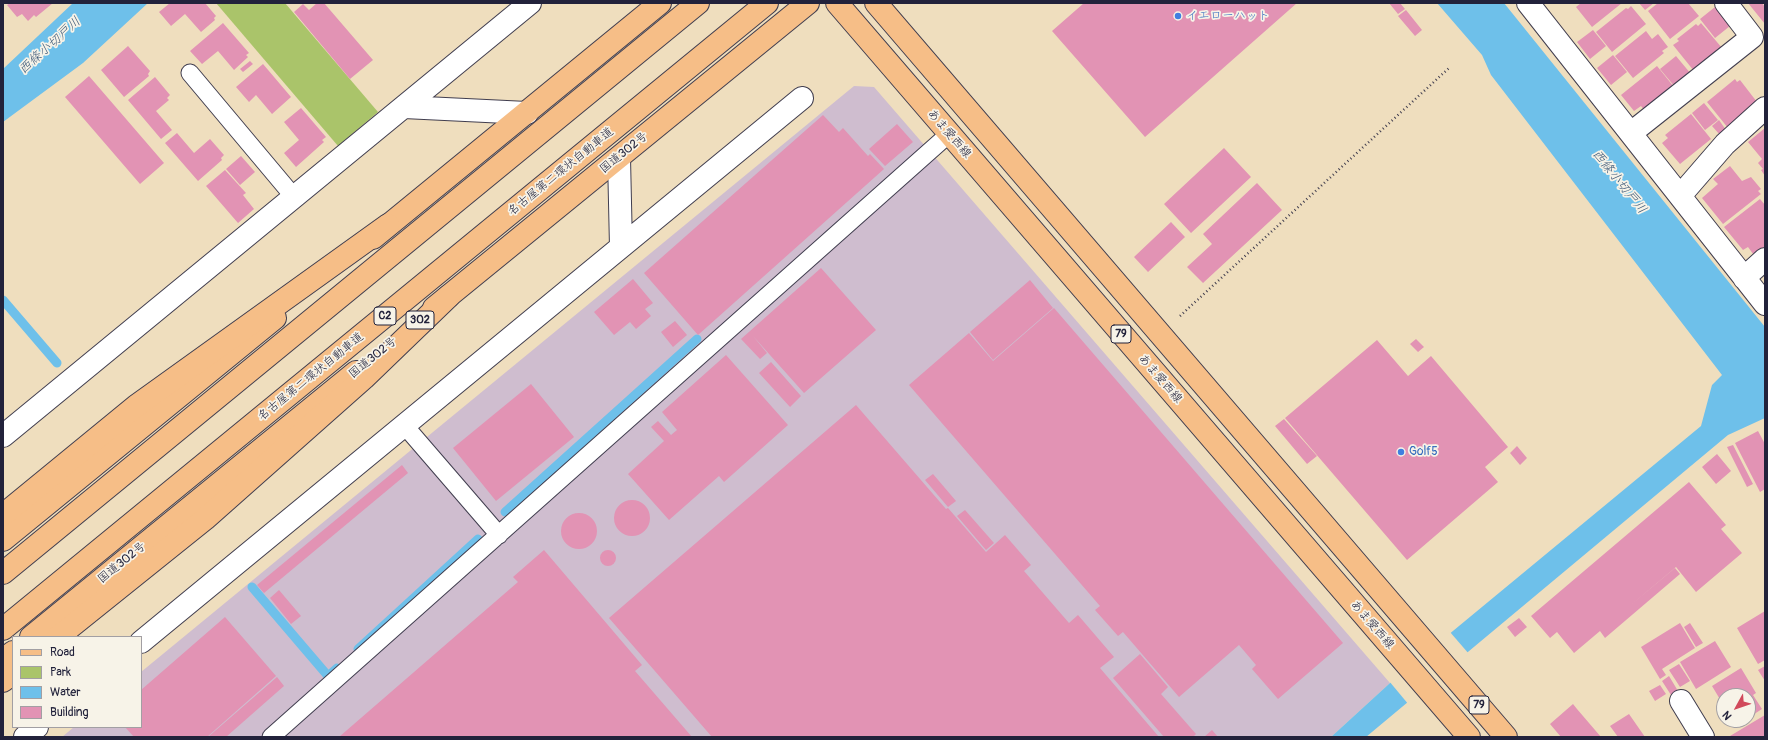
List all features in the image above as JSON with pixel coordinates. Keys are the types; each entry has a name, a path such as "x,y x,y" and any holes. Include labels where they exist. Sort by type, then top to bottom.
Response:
{"main road":[{"path":"3,540 660,3"},
{"path":"3,573 698,3"},
{"name":"名古屋第二環状自動車道","path":"3,630 767,3"},
{"name":"国道302号","path":"32,636 808,3"},
{"name":"あま愛西線","path":"837,3 1468,737"},
{"name":"79","path":"876,3 1506,737"},
{"path":"3,515 136,406 388,225"},
{"path":"59,636 205,519 364,378 449,296"},
{"path":"3,660 12,653"},
{"path":"3,681 12,674"}],"street":[{"path":"3,436 530,3"},
{"path":"1528,3 1765,304"},
{"path":"1630,133 1752,37 1726,3"},
{"path":"142,641 802,98"},
{"path":"404,107 527,113"},
{"path":"1680,196 1725,144 1765,108"},
{"path":"618,158 621,247"},
{"path":"1744,278 1765,259"},
{"path":"1681,701 1703,737"},
{"path":"25,737 36,728"}],"lane":[{"path":"190,73 294,197"},
{"path":"272,737 949,134"},
{"path":"405,426 499,535"}],"path":[{"path":"1177,319 1449,68"}],"shaded area":[{"path":"854,86 874,87 1390,683 1331,737 62,737 73,728 142,728 142,671"}],"green space":[{"path":"216,3 285,3 378,112 338,146"}],"water":[{"name":"西條小切戸川","path":"73,3 148,3 83,63 3,122 3,69"},
{"name":"西條小切戸川","path":"1437,3 1504,3 1765,327 1765,418 1728,435 1366,737 1331,737 1390,683 1701,426 1712,385 1722,375 1491,75 1482,55"}],"pier":[{"path":"1450,632 1469,654 1409,705 1389,681"}],"building":[{"path":"10,3 53,3 36,17 34,15 28,21 22,14 17,17 7,5"},
{"path":"170,3 205,3 216,16 214,18 215,20 201,32 185,14 171,26 159,12"},
{"path":"317,3 324,3 373,60 350,79 294,12 303,4 309,10"},
{"path":"1084,3 1297,3 1145,137 1052,31"},
{"path":"1389,3 1400,3 1405,9 1398,14"},
{"path":"1581,3 1622,3 1592,27 1576,7"},
{"path":"1639,3 1654,3 1645,10"},
{"path":"1658,3 1688,3 1699,16 1670,39 1648,11"},
{"path":"1748,3 1762,3 1765,7 1765,24"},
{"path":"1631,6 1646,24 1612,52 1596,32 1626,8 1628,9"},
{"path":"1715,7 1730,26 1715,38 1700,19"},
{"path":"1406,10 1422,30 1415,36 1398,16"},
{"path":"223,23 249,53 246,55 248,57 234,70 218,51 202,64 190,51"},
{"path":"1701,23 1722,48 1694,71 1673,45 1679,41 1677,39 1696,24 1698,26"},
{"path":"1593,30 1606,46 1590,59 1577,42"},
{"path":"1646,31 1652,39 1658,34 1668,47 1662,51 1664,53 1633,78 1615,56"},
{"path":"128,46 150,71 148,74 149,76 124,97 101,70"},
{"path":"1613,55 1627,72 1611,85 1597,68"},
{"path":"1676,56 1691,74 1675,87 1660,69"},
{"path":"250,61 253,64 243,72 240,69"},
{"path":"263,64 291,97 272,114 256,95 249,102 236,87"},
{"path":"1657,66 1674,87 1645,111 1641,106 1634,111 1621,95"},
{"path":"89,76 164,163 140,184 65,97"},
{"path":"155,77 170,95 167,98 169,100 156,111 172,130 161,139 128,100"},
{"path":"1735,79 1737,82 1740,80 1757,102 1728,128 1707,102"},
{"path":"1704,103 1718,120 1705,130 1692,113"},
{"path":"301,108 326,137 322,140 324,142 296,167 284,153 299,140 284,122"},
{"path":"1691,114 1711,139 1680,164 1662,143 1668,138 1665,135"},
{"path":"823,115 839,132 843,128 868,156 870,154 884,169 698,335 644,273"},
{"path":"1719,120 1726,130 1720,135 1712,126"},
{"path":"897,124 913,142 885,166 869,149"},
{"path":"1765,128 1765,176 1761,170 1763,169 1758,163 1762,159 1748,142"},
{"path":"177,133 194,153 210,139 224,155 221,158 222,160 198,181 165,143"},
{"path":"1224,148 1251,177 1191,233 1164,204"},
{"path":"241,156 255,172 240,185 226,169"},
{"path":"1730,166 1742,181 1751,177 1761,189 1758,191 1761,194 1723,224 1702,198 1718,184 1713,179"},
{"path":"225,170 246,193 243,195 254,209 238,223 206,186"},
{"path":"1257,183 1282,210 1203,283 1187,267 1212,244 1203,234"},
{"path":"1760,199 1765,205 1765,251 1756,258 1748,247 1743,250 1724,227"},
{"path":"1171,222 1185,237 1148,272 1134,257"},
{"path":"821,268 876,330 804,393 753,336 767,353 760,359 741,339"},
{"path":"633,279 653,303 645,309 651,316 636,329 630,322 614,335 594,312"},
{"path":"1030,280 1053,308 993,360 970,332"},
{"path":"1054,308 1343,643 1278,699 1252,669 1256,665 1239,645 1179,697 1123,632 1118,636 1095,610 1100,606 909,385 969,333 993,361"},
{"path":"675,321 687,335 673,347 661,332"},
{"path":"1416,339 1424,347 1418,352 1410,344"},
{"path":"1377,340 1408,376 1431,356 1508,447 1485,467 1498,482 1407,560 1285,418"},
{"path":"726,355 788,425 724,482 719,476 669,520 628,474 664,441 651,427 658,421 671,435 677,430 662,412"},
{"path":"771,362 801,396 790,407 759,373"},
{"path":"531,384 574,437 496,501 453,448"},
{"path":"856,405 946,509 948,508 986,552 1005,535 1031,565 1024,571 1069,623 1078,615 1114,657 1100,668 1159,737 712,737 609,618"},
{"path":"1284,419 1317,456 1307,464 1275,426"},
{"path":"1758,431 1765,444 1765,489 1760,492 1735,443"},
{"path":"1733,445 1753,484 1747,487 1727,447"},
{"path":"1517,446 1527,458 1520,465 1510,453"},
{"path":"1717,454 1731,471 1716,484 1702,467"},
{"path":"402,465 408,473 264,593 257,585"},
{"path":"933,474 956,501 948,507 925,480"},
{"path":"1689,482 1726,525 1721,529 1742,553 1696,592 1676,567 1620,614 1675,568 1680,574 1605,638 1600,631 1574,653 1557,632 1550,638 1531,616"},
{"path":"636,500 645,505 649,511 649,525 645,531 636,536 628,536 619,531 615,525 614,514 619,505 625,501"},
{"path":"965,510 994,543 986,550 957,516"},
{"path":"583,513 592,518 596,524 596,538 592,544 583,549 575,549 566,544 562,538 561,527 566,518 572,514"},
{"path":"544,550 642,665 635,671 692,737 339,737 518,582 513,577"},
{"path":"605,550 611,550 616,555 614,564 611,566 605,566 600,561 600,555"},
{"path":"279,590 301,616 291,624 270,598"},
{"path":"1765,611 1765,660 1758,664 1737,628"},
{"path":"225,617 276,676 207,737 134,737 126,728 142,728 142,689"},
{"path":"1519,618 1527,627 1515,637 1507,627"},
{"path":"1680,623 1695,648 1662,669 1666,675 1660,679 1641,647"},
{"path":"1690,623 1703,643 1696,647 1684,627"},
{"path":"1715,641 1731,667 1696,689 1680,662"},
{"path":"1140,654 1168,687 1161,694 1196,734 1193,737 1164,737 1113,678"},
{"path":"1679,664 1690,681 1680,687 1669,670"},
{"path":"1765,666 1765,681 1758,670"},
{"path":"1741,668 1753,688 1716,688 1716,693 1712,686"},
{"path":"1669,676 1678,691 1671,695 1662,681"},
{"path":"277,677 284,686 226,737 208,737"},
{"path":"1660,685 1666,694 1655,701 1649,691"},
{"path":"1756,700 1762,709 1756,713"},
{"path":"1573,704 1601,737 1561,737 1550,724"},
{"path":"1629,714 1645,737 1618,737 1610,726"},
{"path":"1765,715 1765,737 1730,736 1743,728 1756,728 1756,720"},
{"path":"1212,730 1218,737 1204,737"}],"waterway":[{"path":"3,300 57,363"},
{"path":"505,512 697,339"},
{"path":"358,649 478,539"},
{"path":"252,587 328,676 337,668"}],"place":[{"name":"イエローハット","path":"1178,16"},
{"name":"Golf5","path":"1401,452"}]}
